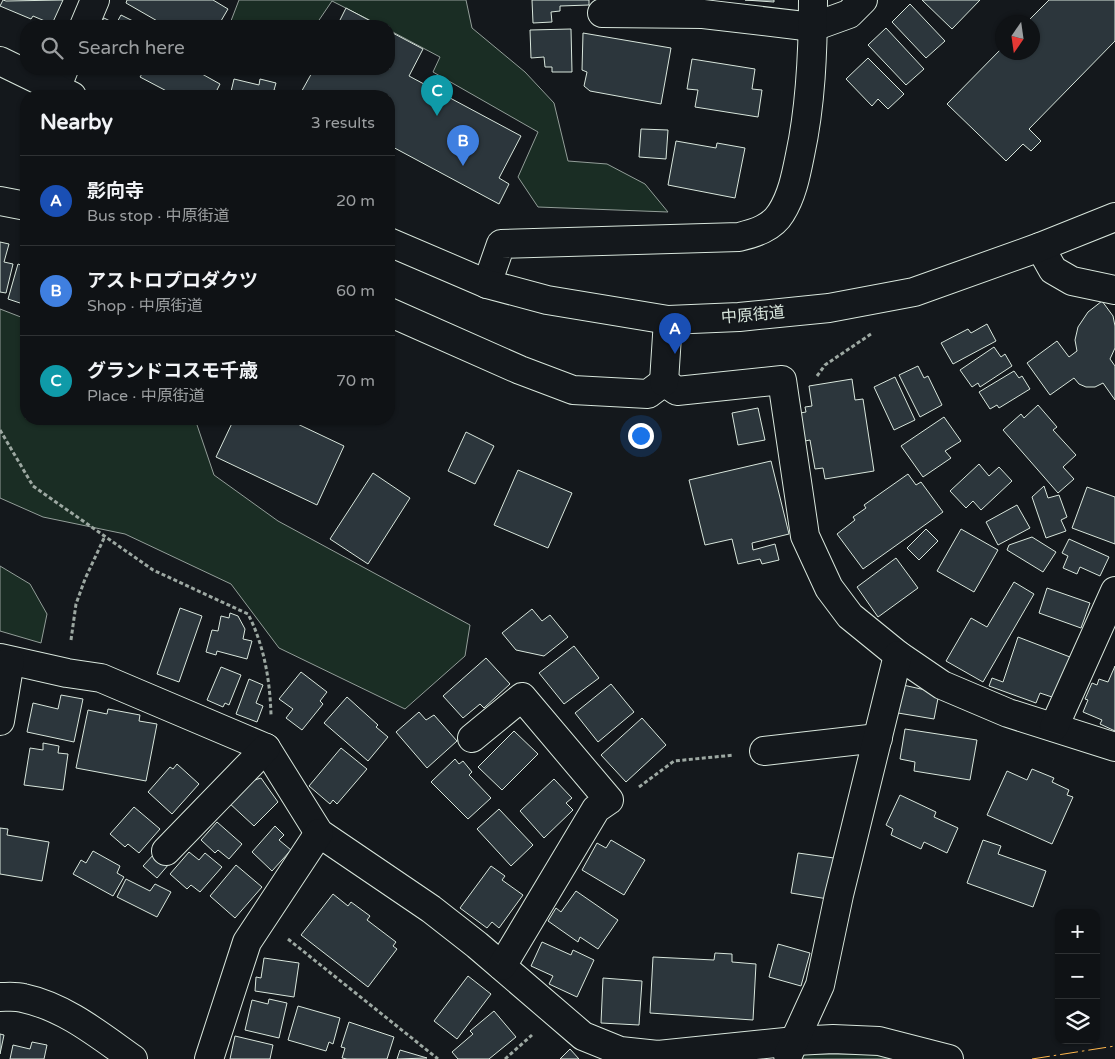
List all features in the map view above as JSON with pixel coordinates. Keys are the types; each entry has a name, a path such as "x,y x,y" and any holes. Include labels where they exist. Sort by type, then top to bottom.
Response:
{"street":[{"path":"87,20 95,0"},
{"path":"487,284 501,244 739,238 763,230 780,214 795,181 804,137 812,60 813,0"},
{"path":"602,13 703,14 813,27 849,14 863,0"},
{"path":"0,61 20,68"},
{"path":"37,75 64,85"},
{"path":"0,201 20,205"},
{"name":"中原街道","path":"395,245 487,284 547,300 668,320 739,317 828,308 914,292 1040,247 1115,217"},
{"path":"1040,247 1053,270 1059,274 1072,281 1115,290"},
{"path":"395,315 520,370 573,390 648,394 664,382 668,320"},
{"path":"664,382 677,391 782,380 806,536 829,588 850,616 898,655 942,685 1008,713 1115,747"},
{"path":"1054,727 1115,591"},
{"path":"790,1050 820,985 839,896 898,655"},
{"path":"0,721 5,659 67,673 101,678 266,748 319,833 431,909 502,966 583,1036 620,1051 658,1055 790,1050 834,1039 878,1041 949,1059"},
{"path":"472,738 522,698 608,800 596,809 502,966"},
{"path":"764,752 878,738"},
{"path":"166,851 266,748"},
{"path":"209,1059 247,942 319,833"},
{"path":"0,997 22,998 55,1008 84,1024 133,1059"}],"path":[{"path":"817,376 825,365 877,330"},
{"path":"0,430 33,486 153,570 248,614 263,652 269,686 271,714 266,748"},
{"path":"67,673 76,604 85,579 105,536"},
{"path":"608,800 628,795 674,761 764,752"},
{"path":"262,918 438,1059"}],"green space":[{"path":"239,0 466,0 472,28 525,72 554,103 568,161 607,164 645,184 668,212 538,207 518,177 538,132 433,72 440,57 395,33 395,20 369,20 332,1 319,20 231,20"},
{"path":"0,309 20,317 20,425 197,425 214,475 278,521 470,625 465,656 405,709 279,648 231,584 125,534 43,517 0,498"},
{"path":"0,566 30,584 47,614 41,643 0,631"},
{"path":"804,1054 875,1054 894,1059 801,1059"}],"building":[{"path":"3,0 63,0 54,20 42,20 33,16 31,19 0,6"},
{"path":"127,0 213,0 228,9 222,20 156,20 126,3"},
{"path":"532,0 589,0 589,5 560,6 560,11 551,12 552,22 533,23"},
{"path":"745,0 774,0 774,2"},
{"path":"922,0 980,0 952,29"},
{"path":"1049,0 1115,0 1115,41 1029,129 1041,141 1031,151 1023,144 1006,161 947,104 995,55 995,60 1040,60 1040,15 1034,15"},
{"path":"910,4 945,41 926,58 892,22"},
{"path":"346,8 369,20 340,20"},
{"path":"121,15 131,20 118,20"},
{"path":"886,28 924,69 906,85 868,45"},
{"path":"571,29 572,72 552,72 552,67 545,67 544,57 531,58 530,30"},
{"path":"583,33 671,48 661,104 590,91 584,86 587,72 582,70"},
{"path":"395,34 423,49 409,76 521,136 499,178 509,184 499,204 395,148 395,90 302,90 311,75 395,75"},
{"path":"868,58 904,94 888,109 878,99 872,106 846,79"},
{"path":"692,59 755,69 752,89 762,90 758,117 695,107 698,90 687,89"},
{"path":"141,75 204,75 220,84 217,90 165,90 140,77"},
{"path":"234,79 259,85 260,79 276,83 274,90 231,90"},
{"path":"641,129 668,130 666,159 639,157"},
{"path":"676,141 716,148 717,143 745,148 735,198 668,185"},
{"path":"0,242 9,244 4,262 13,264 6,293 0,292"},
{"path":"18,264 20,265 20,303 8,299"},
{"path":"1102,301 1113,316 1115,326 1115,348 1110,359 1115,366 1115,400 1103,383 1095,387 1086,387 1079,384 1074,378 1050,395 1027,363 1057,341 1069,357 1077,351 1075,340 1078,327 1088,312"},
{"path":"987,324 996,341 953,364 941,343 968,329 971,333"},
{"path":"994,347 1001,357 1005,354 1012,366 980,387 978,383 972,387 960,370"},
{"path":"918,366 924,378 928,376 942,405 920,417 899,375"},
{"path":"1014,371 1019,378 1022,376 1030,389 999,408 997,405 990,409 979,392"},
{"path":"895,377 915,420 894,430 874,387"},
{"path":"852,379 855,400 863,399 874,471 825,479 823,468 815,469 810,440 805,441 800,413 806,412 805,407 812,406 809,386"},
{"path":"1038,405 1057,427 1053,430 1076,455 1063,467 1074,479 1058,493 1003,430 1021,414 1024,418"},
{"path":"758,408 765,440 738,445 732,413"},
{"path":"944,417 961,441 945,451 951,458 923,477 901,446"},
{"path":"231,425 300,425 344,446 317,505 216,457"},
{"path":"466,432 494,446 475,484 448,471"},
{"path":"771,461 789,534 752,543 753,550 775,544 779,560 762,564 760,559 738,564 732,539 705,545 689,480"},
{"path":"979,464 989,476 999,467 1012,481 981,510 973,501 966,508 950,491"},
{"path":"518,470 572,493 548,548 494,525"},
{"path":"373,473 410,498 368,564 330,539"},
{"path":"908,474 916,485 921,482 943,512 863,569 837,534 855,520 853,517 866,508 864,505"},
{"path":"1044,486 1048,498 1059,495 1067,517 1061,520 1066,531 1046,538 1032,497"},
{"path":"1087,487 1115,497 1115,544 1072,528"},
{"path":"1017,505 1030,528 998,545 986,522"},
{"path":"926,529 938,541 919,560 907,548"},
{"path":"961,529 998,550 974,592 937,571"},
{"path":"1032,537 1056,552 1043,572 1007,550 1009,545"},
{"path":"1069,539 1109,557 1100,576 1080,567 1077,574 1063,568 1068,556 1062,553"},
{"path":"896,558 918,588 878,617 857,587"},
{"path":"1014,582 1034,594 983,682 946,661 971,618 987,627"},
{"path":"1047,588 1090,603 1081,628 1039,613"},
{"path":"180,608 202,616 179,682 157,674"},
{"path":"532,609 542,621 550,615 568,637 544,656 516,650 502,633"},
{"path":"230,613 238,616 245,629 243,639 252,641 247,659 217,651 216,655 206,652 212,630 218,631 221,616 229,618"},
{"path":"1018,637 1070,657 1055,698 1040,693 1036,703 989,686 992,678 1003,682"},
{"path":"574,646 599,678 564,704 539,673"},
{"path":"486,658 510,684 484,708 480,704 463,718 443,696"},
{"path":"1115,666 1115,731 1100,724 1102,720 1083,712 1088,700 1085,699 1092,683 1097,685 1099,679 1108,682"},
{"path":"221,667 241,675 229,705 225,703 223,707 207,700"},
{"path":"301,672 327,692 320,701 323,704 302,730 286,718 293,709 279,699"},
{"path":"249,679 263,685 256,703 263,706 257,722 236,714"},
{"path":"611,684 634,712 598,742 575,713"},
{"path":"903,685 939,693 934,719 898,713"},
{"path":"61,695 83,699 74,742 27,732 33,703 58,709"},
{"path":"347,697 378,725 376,727 388,737 368,761 324,723"},
{"path":"108,709 140,715 139,721 157,724 146,781 76,768 88,710 107,714"},
{"path":"419,712 426,720 434,715 457,741 427,768 396,732"},
{"path":"642,718 666,745 626,782 601,755"},
{"path":"905,729 977,740 970,780 914,771 915,762 900,759"},
{"path":"514,731 538,754 502,790 478,767"},
{"path":"43,743 59,746 58,753 68,754 63,790 24,785 30,748 43,750"},
{"path":"341,748 367,769 337,804 333,800 330,804 309,786"},
{"path":"455,759 459,764 463,761 472,772 469,775 491,798 468,819 431,782"},
{"path":"177,764 199,784 172,814 148,792 170,767 173,769"},
{"path":"1032,769 1054,778 1052,782 1069,790 1067,795 1073,797 1052,844 987,815 1007,771 1027,780"},
{"path":"261,778 278,802 254,826 228,802 248,782"},
{"path":"554,779 572,798 566,803 573,810 544,838 520,811"},
{"path":"900,795 936,812 934,817 958,828 947,853 924,842 921,849 891,835 893,829 886,825"},
{"path":"134,807 160,829 139,853 128,844 125,847 110,834"},
{"path":"499,809 533,845 511,866 477,829"},
{"path":"217,822 242,844 229,859 218,850 215,853 201,840"},
{"path":"275,826 284,835 279,840 291,850 272,871 252,852"},
{"path":"0,828 8,829 7,835 49,842 42,881 0,874"},
{"path":"611,840 645,860 624,895 582,870 597,843 606,848"},
{"path":"983,840 1001,846 998,854 1046,871 1033,907 967,883"},
{"path":"93,851 120,866 117,873 124,877 113,896 73,874 81,860 86,863"},
{"path":"189,852 199,860 205,853 222,867 200,892 191,885 187,889 170,874"},
{"path":"155,853 169,864 157,878 143,866"},
{"path":"798,853 834,858 828,899 791,893"},
{"path":"236,865 262,887 235,918 210,896"},
{"path":"491,866 505,876 502,880 523,895 499,928 492,922 487,928 460,908"},
{"path":"126,879 150,891 155,884 171,892 157,917 117,897"},
{"path":"576,891 618,920 598,949 580,937 578,942 548,921 556,908 561,912"},
{"path":"333,894 348,906 351,902 370,916 367,920 396,942 393,946 397,949 368,987 301,935"},
{"path":"542,942 571,955 573,950 594,960 577,997 549,984 553,976 531,966"},
{"path":"778,944 810,953 801,986 769,977"},
{"path":"715,953 732,954 732,962 756,964 753,1020 650,1013 653,957 714,960"},
{"path":"264,958 299,963 294,997 255,991 256,977 261,978"},
{"path":"468,976 491,994 457,1039 434,1021"},
{"path":"603,978 642,981 639,1025 601,1023"},
{"path":"269,999 287,1003 279,1038 245,1030 252,1000 268,1004"},
{"path":"298,1006 340,1018 333,1044 329,1042 326,1051 288,1040"},
{"path":"494,1011 516,1037 489,1059 458,1059 452,1052 473,1034 470,1031"},
{"path":"349,1022 394,1037 387,1059 342,1058 345,1048 341,1047"},
{"path":"0,1034 4,1035 0,1054"},
{"path":"235,1036 273,1045 270,1059 230,1059"},
{"path":"32,1042 47,1045 44,1059 10,1059 13,1045 30,1049"},
{"path":"570,1049 579,1059 560,1059"},
{"path":"400,1050 427,1058 397,1059"}],"power":[{"path":"1032,1059 1115,1046"}],"place":[{"name":"グランドコスモ千歳","path":"437,116"},
{"name":"アストロプロダクツ","path":"463,166"},
{"name":"影向寺","path":"675,354"}]}
